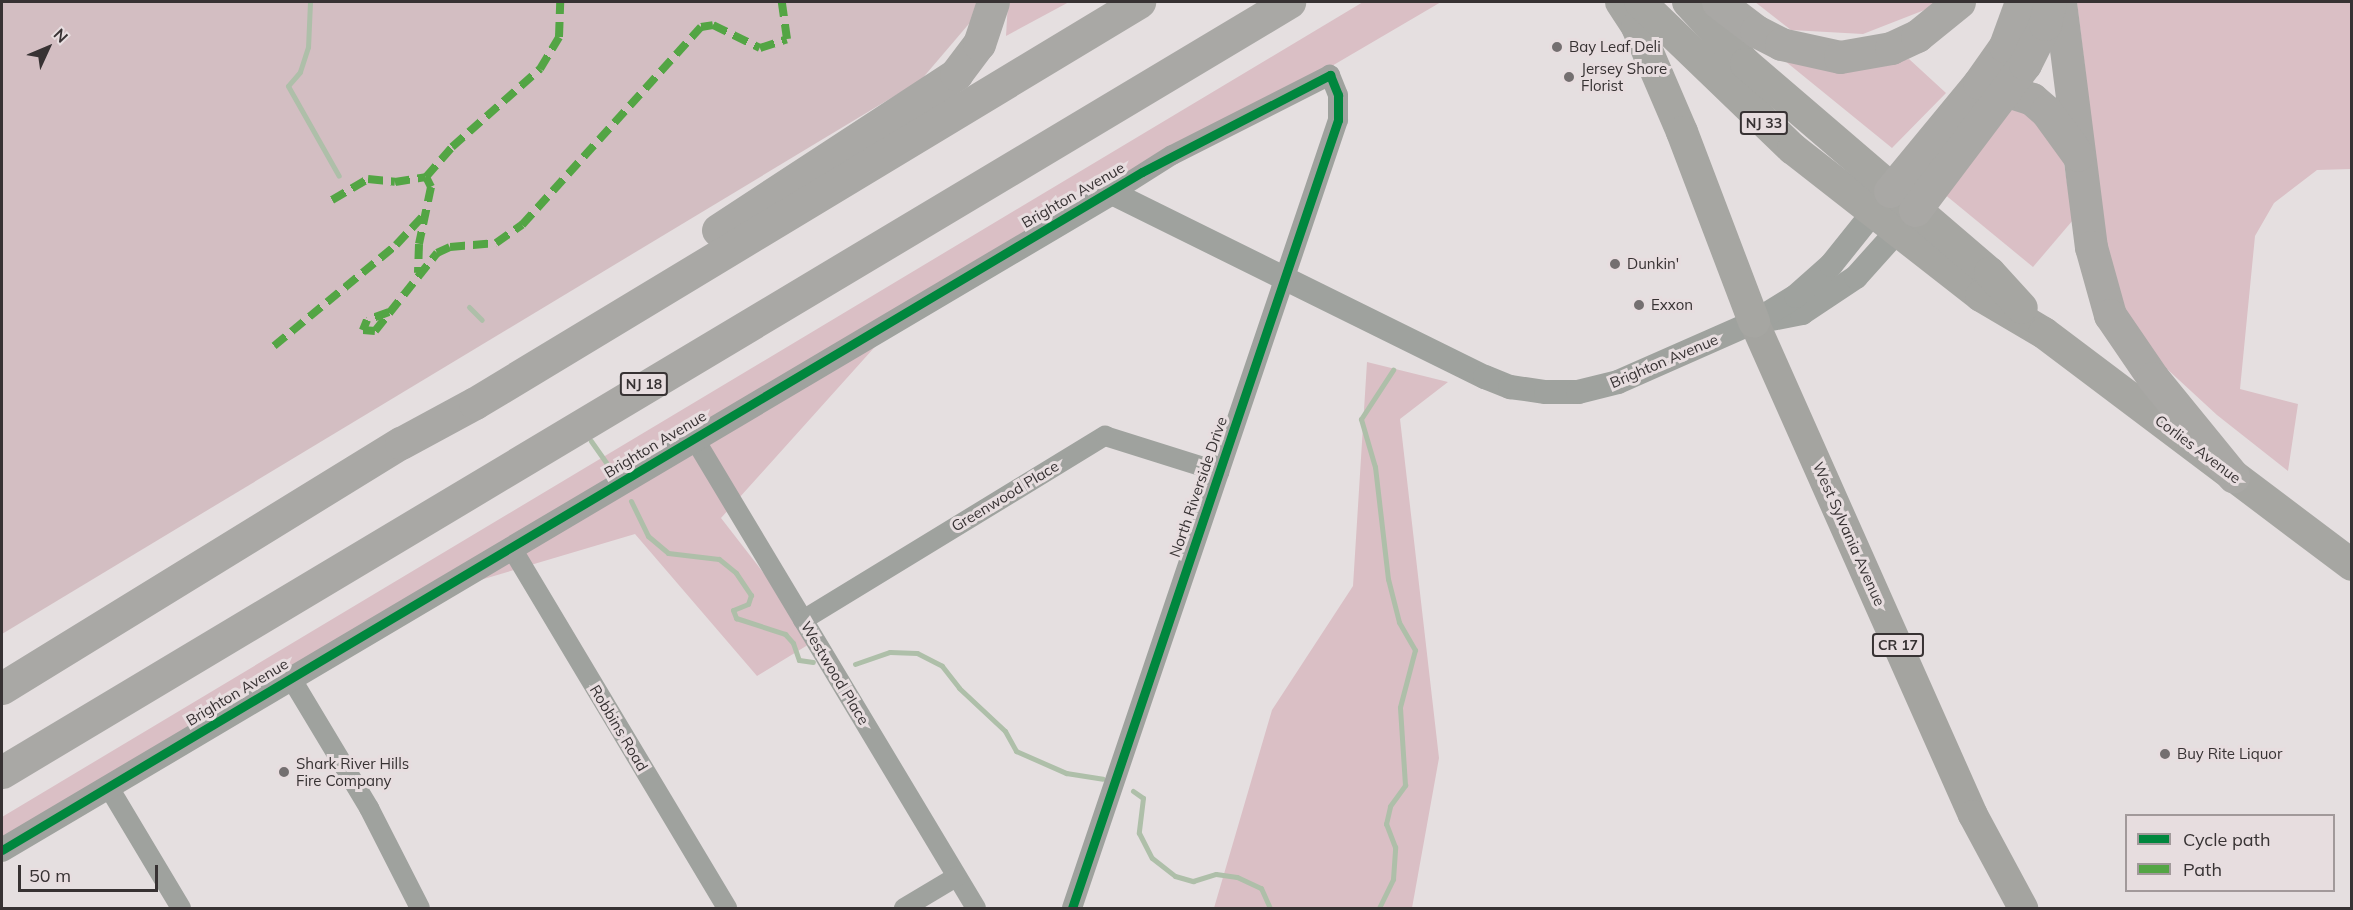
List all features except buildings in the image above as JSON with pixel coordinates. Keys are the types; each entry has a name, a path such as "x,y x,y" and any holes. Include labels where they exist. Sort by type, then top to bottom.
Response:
{"highway":[{"path":"401,443 465,393 926,96 970,58 985,32 993,2"},
{"path":"2,688 401,443 474,403 1139,2"},
{"name":"NJ 18","path":"2,772 1288,2"},
{"path":"1622,2 1637,27 1678,124 1754,322"},
{"name":"NJ 33","path":"1640,2 1784,141 1894,212"},
{"name":"NJ 33","path":"1688,2 1746,64 1894,212"},
{"path":"1718,2 1756,31 1781,44 1840,57 1891,48 1917,36 1959,2"},
{"path":"1994,87 2005,46 2021,2"},
{"path":"1894,212 2045,24 2050,2"},
{"path":"2060,2 2091,247 2110,315 2153,378 2233,476"},
{"path":"1994,87 2027,96 2046,111 2078,155"},
{"name":"Corlies Avenue","path":"1894,212 1990,273 2044,333 2352,565"}],"main road":[{"name":"West Sylvania Avenue","path":"1754,322 1973,815 2023,909"}],"street":[{"name":"Brighton Avenue","path":"2,850 694,438 1112,193 1172,155 1330,75"},
{"name":"North Riverside Drive","path":"1072,909 1338,120 1338,95 1330,75"},
{"name":"Brighton Avenue","path":"1112,193 1485,377 1510,387 1546,392 1578,392 1618,382 1754,322 1802,314 1856,277 1894,212"},
{"name":"Greenwood Place","path":"803,620 1105,436 1219,472"},
{"name":"Westwood Place","path":"694,438 976,909"},
{"name":"Robbins Road","path":"511,547 727,909"},
{"path":"291,678 369,808 419,908"},
{"path":"108,786 181,909"},
{"path":"904,909 956,877"}],"shaded area":[{"path":"2,2 979,2 979,12 921,80 2,634"},
{"path":"1008,2 1069,2 1006,36"},
{"path":"1363,2 1441,2 899,320 721,518 796,615 811,643 757,676 635,534 433,594 2,847 2,817"},
{"path":"1755,2 1945,2 1863,34 1791,30"},
{"path":"2077,2 2351,2 2351,169 2317,170 2274,203 2255,236 2240,389 2298,404 2288,471 2217,415 2154,357 2117,298 2105,237"},
{"path":"1909,59 1946,93 1892,148 1785,61 1859,70"},
{"path":"2017,102 2062,151 2073,220 2033,267 1943,193"},
{"path":"1367,362 1448,382 1400,419 1439,758 1412,908 1214,908 1272,710 1353,586"}],"waterway":[{"path":"310,2 308,47 300,72 288,86 339,176"},
{"path":"469,307 482,320"},
{"path":"1379,908 1393,879 1395,847 1386,824 1390,806 1405,785 1400,707 1415,650 1399,622 1388,579 1375,467 1361,419 1393,370"},
{"path":"591,441 610,468"},
{"path":"631,501 648,536 668,553 719,559 736,573 751,595 748,604 733,610 736,618 785,634 793,643 799,660 813,662"},
{"path":"855,664 890,652 917,653 942,666 959,688 1005,731 1016,751 1066,773 1103,779"},
{"path":"1133,791 1143,798 1139,833 1152,858 1175,876 1193,881 1216,874 1237,877 1261,888 1270,908"}],"marked path":[{"path":"426,177 452,147 540,69 559,37 560,2"},
{"path":"389,312 367,320 363,330 375,331 437,253 450,247 496,243 522,225 701,27 713,25 760,48 787,39 782,2"},
{"path":"332,200 368,179 395,182 426,177 431,187 419,244 418,273"},
{"path":"274,346 396,245 423,216"}],"cycle path":[{"path":"2,850 1142,172 1330,75 1338,95 1338,120 1072,908"}],"place":[{"name":"Bay Leaf Deli","path":"1557,47"},
{"name":"Jersey Shore Florist","path":"1569,77"},
{"name":"Dunkin'","path":"1615,264"},
{"name":"Exxon","path":"1639,305"},
{"name":"Buy Rite Liquor","path":"2165,754"},
{"name":"Shark River Hills Fire Company","path":"284,772"}]}
